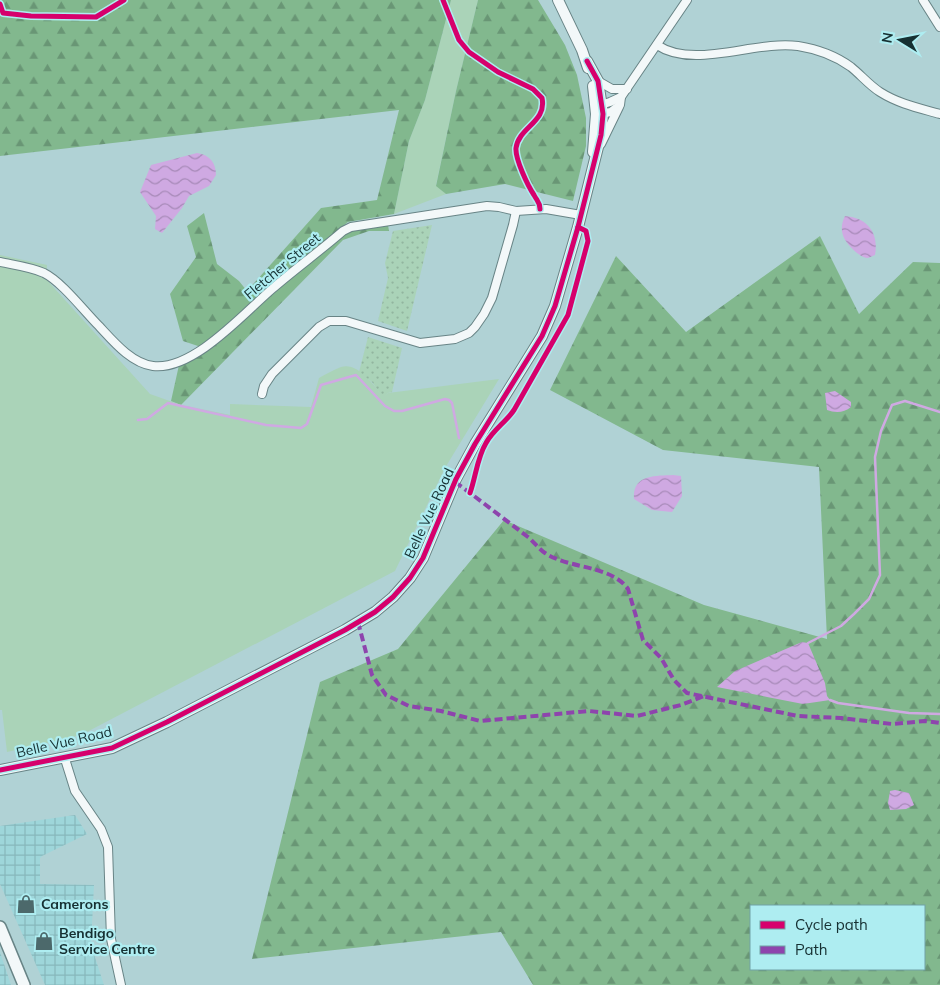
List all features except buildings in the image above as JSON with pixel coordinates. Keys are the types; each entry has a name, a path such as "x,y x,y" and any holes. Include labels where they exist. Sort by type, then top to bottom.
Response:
{"main road":[{"path":"0,927 24,985"}],"street":[{"path":"558,0 586,61 598,110 620,101"},
{"path":"599,148 627,89 687,0"},
{"path":"923,0 940,27"},
{"path":"657,45 683,56 778,45 811,49 842,62 874,88 894,100 940,114"},
{"name":"Belle Vue Road","path":"0,770 64,759 112,748 167,722 345,630 375,612 410,578 423,558 456,479 475,444 545,330 564,280 599,148 598,81 586,61"},
{"path":"598,81 612,89 627,89"},
{"name":"Belle Vue Road","path":"594,162 598,110"},
{"name":"Fletcher Street","path":"0,262 33,269 46,274 57,282 104,332 127,353 145,364 160,366 182,360 205,347 282,280 343,231 351,227 487,206 516,211 546,209 581,216"},
{"path":"262,394 264,386 272,374 314,332 329,321 346,321 420,343 455,339 469,333 484,314 492,298 514,226 516,211"},
{"path":"64,759 75,791 102,829 108,847 111,939 121,985"}],"shaded area":[{"path":"75,815 87,834 40,858 40,884 94,885 91,945 104,985 45,985 0,884 0,826"},
{"path":"0,952 11,985 0,985"}],"green space":[{"path":"0,0 451,0 425,100 409,141 394,214 348,222 201,347 183,341 170,294 196,257 187,226 204,213 217,264 239,281 247,291 321,208 377,200 399,110 0,156"},
{"path":"451,0 478,0 436,185 446,194 394,214 409,141 425,100"},
{"path":"478,0 538,0 565,45 577,75 586,118 586,146 573,201 505,184 446,194 436,186"},
{"path":"388,225 389,231 369,231 343,240 181,405 171,401 179,365 343,234 356,227"},
{"path":"432,225 407,331 378,321 388,278 385,263 393,231"},
{"path":"820,236 859,314 913,262 940,263 940,985 533,985 501,932 252,959 320,682 398,649 504,520 704,605 827,639 819,467 663,450 550,390 616,256 686,332"},
{"path":"0,255 47,265 46,279 150,394 181,405 230,415 230,404 311,407 319,378 338,368 347,366 365,376 383,397 388,393 499,379 445,468 395,571 81,735 7,752 2,710 0,710"},
{"path":"368,337 402,348 392,392 383,398 372,382 359,372"}],"water":[{"path":"197,153 211,160 215,167 216,175 209,186 189,196 162,233 155,229 156,216 140,192 151,165"},
{"path":"845,216 860,220 870,228 875,240 875,255 865,258 849,245 842,232"},
{"path":"835,391 851,402 851,407 839,412 827,410 825,393"},
{"path":"653,476 681,476 682,496 672,512 652,510 634,499 634,491 641,481"},
{"path":"802,642 808,643 830,700 803,704 717,687 735,671"},
{"path":"895,790 909,793 914,805 906,809 890,810 888,803 890,791"}],"waterway":[{"path":"138,420 147,419 168,403 266,425 301,428 307,424 321,385 356,375 385,406 394,411 402,411 445,399 449,400 452,403 459,438"},
{"path":"808,643 841,626 854,614 869,599 880,575 875,457 881,431 892,405 905,401 940,412"},
{"path":"830,700 838,703 909,713 940,714"}],"marked path":[{"path":"455,482 528,537 545,553 566,562 601,571 621,581 628,589 643,640 661,658 674,680 687,693 798,716 841,718 892,724 925,721 940,723"},
{"path":"358,622 372,675 386,695 409,706 441,711 480,721 589,711 637,716 681,705 704,696"}],"cycle path":[{"path":"0,4 3,13 31,16 96,17 124,0"},
{"path":"443,0 459,40 469,52 498,72 533,89 542,98 542,106 537,119 522,135 516,148 522,172 539,203 540,209"},
{"path":"0,770 112,748 167,722 345,630 375,612 393,597 410,578 423,558 456,479 475,444 542,336 555,306 578,227 601,135 603,114 598,81 587,61"},
{"path":"470,493 486,443 514,410 568,315 588,241 586,231 578,227"}],"place":[{"name":"Camerons","path":"26,904"},
{"name":"Bendigo Service Centre","path":"44,941"}]}
